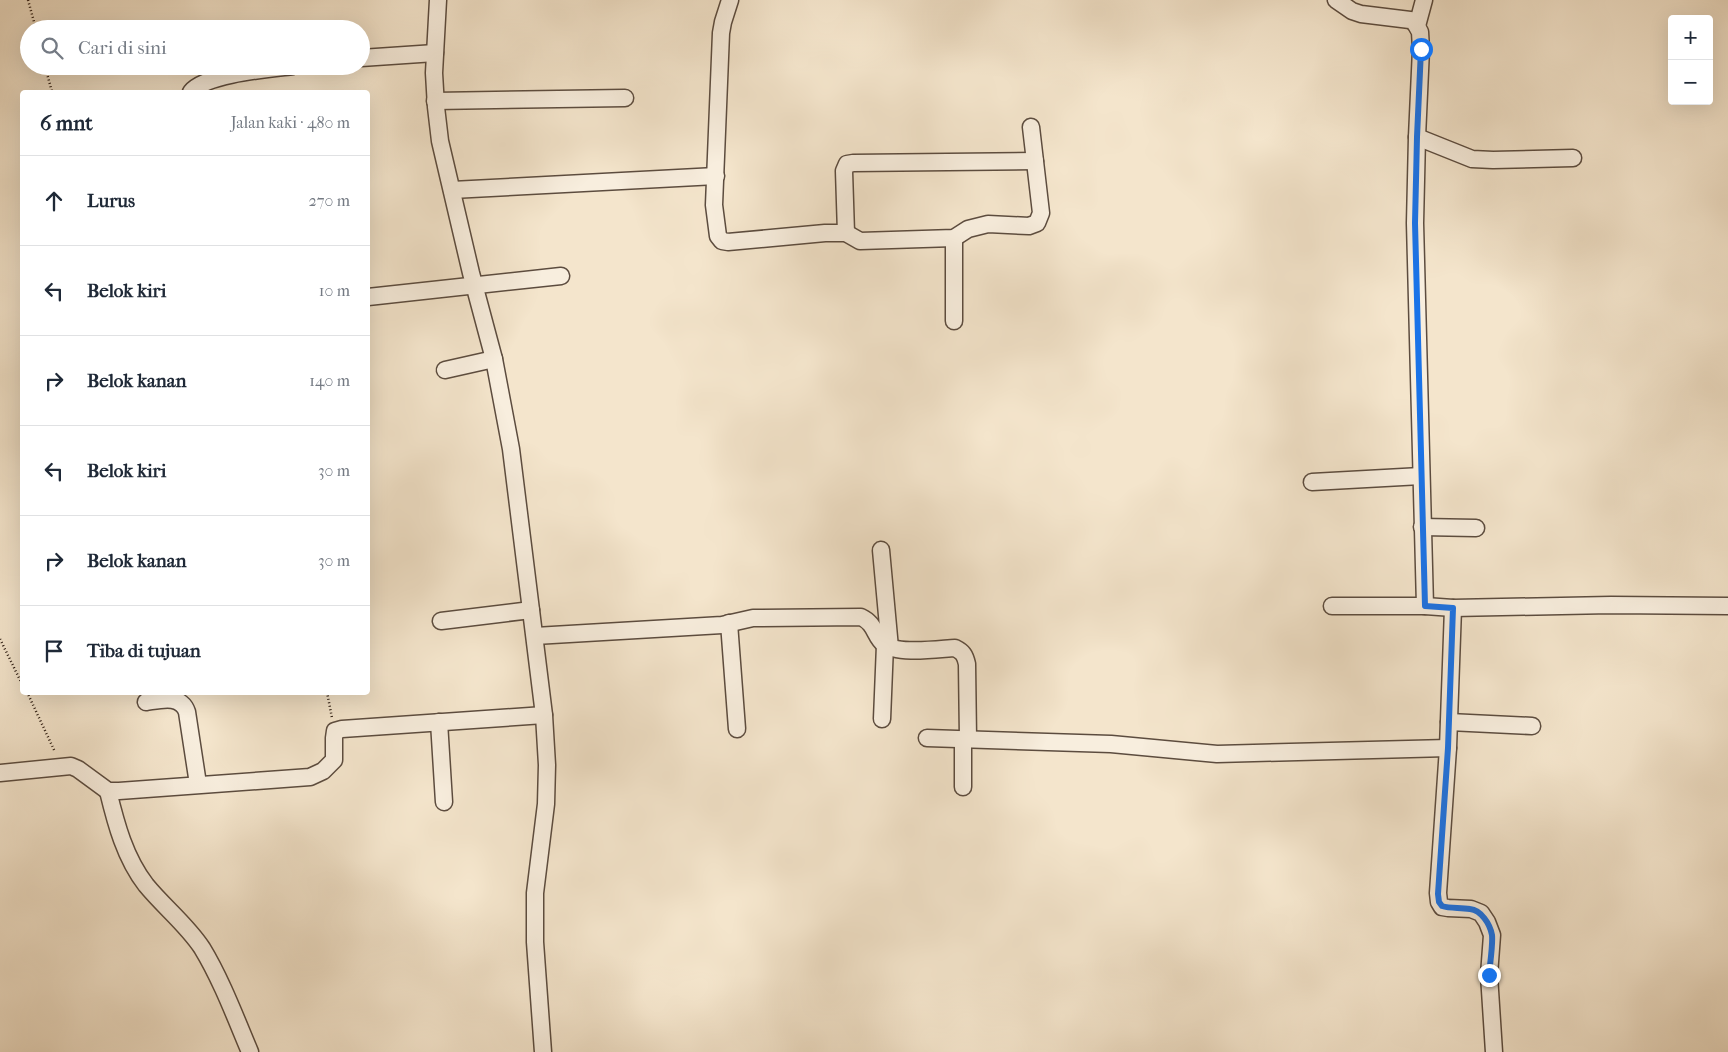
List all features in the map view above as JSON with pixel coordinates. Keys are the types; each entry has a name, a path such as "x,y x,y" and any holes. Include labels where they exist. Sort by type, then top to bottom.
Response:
{"street":[{"path":"438,0 435,101 440,142 494,359 511,448 544,715 546,804 536,883 535,912 535,942 543,1052"},
{"path":"730,0 721,33 714,205 718,236 722,240 728,242 809,233 846,233 860,241 954,238 968,229 988,224 1029,226 1037,223 1041,213 1032,127"},
{"path":"1336,0 1352,11 1362,14 1410,20 1417,26 1420,32 1415,223 1425,606"},
{"path":"1417,26 1424,0"},
{"path":"370,57 435,53"},
{"path":"194,90 203,83 234,75"},
{"path":"435,101 625,98"},
{"path":"1417,137 1472,159 1573,158"},
{"path":"846,233 844,171 847,164 1035,161"},
{"path":"452,190 716,176"},
{"path":"954,238 954,321"},
{"path":"370,297 561,276"},
{"path":"445,370 494,359"},
{"path":"1312,482 1421,476"},
{"path":"1422,527 1476,528"},
{"path":"881,550 887,646 882,718"},
{"path":"1332,606 1425,606 1453,608 1611,605 1728,606"},
{"path":"1453,608 1448,748 1438,881 1439,902 1442,906 1448,908 1471,909 1481,913 1492,935 1489,975 1494,1052"},
{"path":"441,621 532,610"},
{"path":"535,636 729,623 753,618 861,617 873,626 881,641 887,646 905,650 955,648 962,651 966,657 967,664 963,788"},
{"path":"729,623 738,729"},
{"path":"146,702 170,699 184,704 187,712 198,784"},
{"path":"108,791 310,777 323,771 334,760 335,731 342,729 544,715"},
{"path":"439,722 444,802"},
{"path":"1449,722 1532,726"},
{"path":"927,738 1111,744 1217,754 1448,748"},
{"path":"0,773 71,766 108,791 124,846 136,871 202,948 227,998 250,1052"}],"path":[{"path":"28,0 34,20"},
{"path":"47,75 51,90"},
{"path":"0,639 20,680"},
{"path":"28,695 61,766"},
{"path":"328,695 335,731"}],"route":[{"path":"1421,49 1415,223 1425,606 1453,608 1448,748 1438,894 1439,902 1442,906 1471,909 1481,913 1492,935 1489,975"}]}
